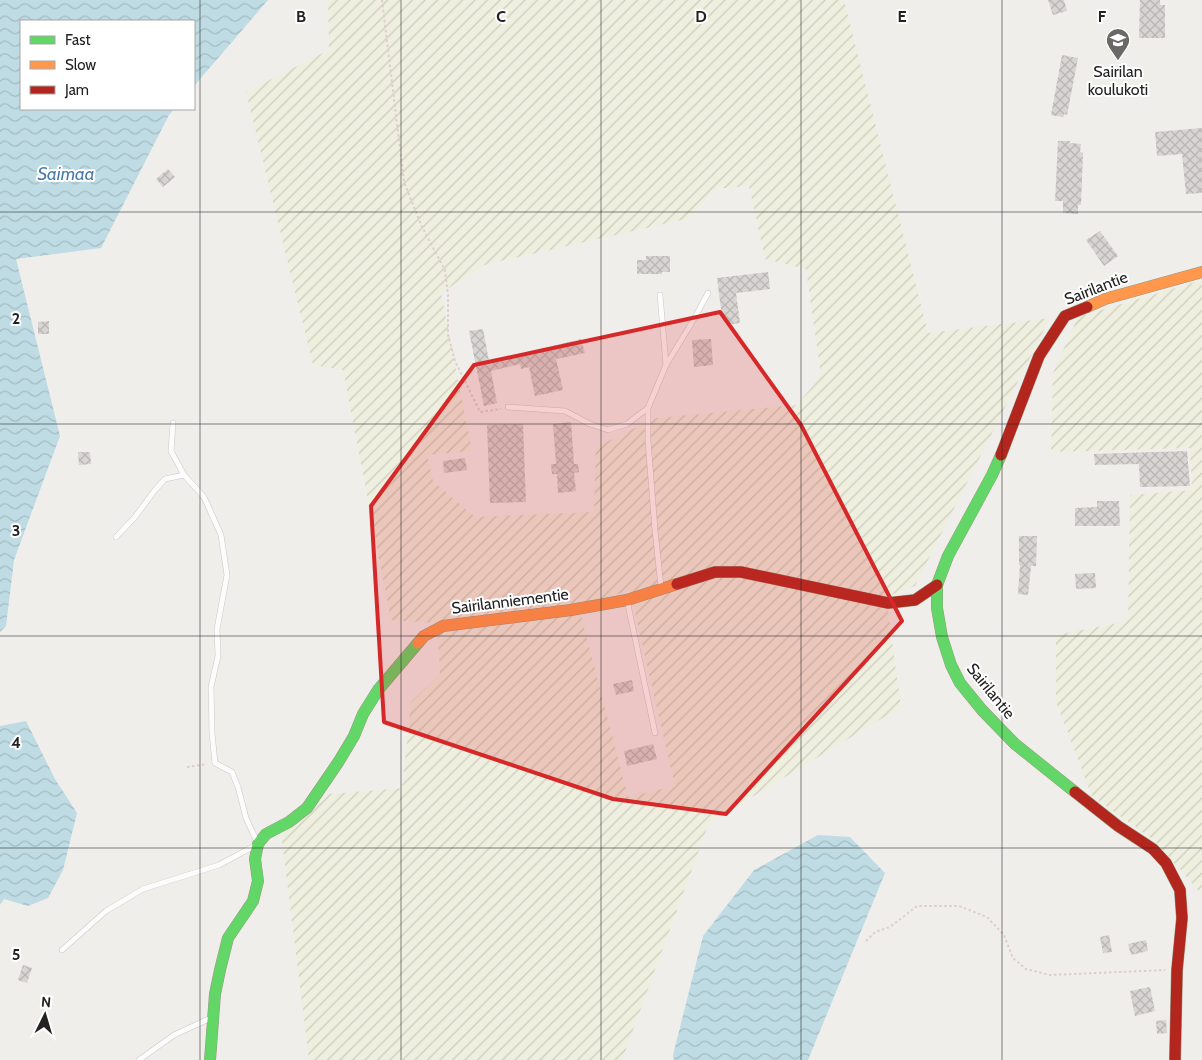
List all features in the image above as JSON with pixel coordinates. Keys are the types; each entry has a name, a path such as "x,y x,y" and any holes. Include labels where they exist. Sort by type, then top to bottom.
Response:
{"street":[{"name":"Sairilantie","path":"1175,1060 1177,970 1182,918 1180,890 1166,863 1153,849 1118,826 1015,744 982,710 960,683 951,665 942,637 937,608 937,585 948,556 992,475 1011,431 1039,356 1065,316 1105,299 1202,272"},
{"name":"Sairilanniementie","path":"258,844 266,834 289,822 307,808 344,753 354,736 363,714 378,690 424,636 443,626 571,610 627,600 715,572 741,572 888,603 915,600 937,585"},
{"path":"210,1060 215,994 228,938 253,901 258,881 255,859 258,844"}],"lane":[{"path":"661,588 649,461 648,408 666,365 708,293"},
{"path":"660,294 666,365"},
{"path":"508,408 565,411 590,424 608,430 627,424 648,408"},
{"path":"62,950 106,910 143,889 219,865 258,844 246,818 232,772 215,762 211,687 218,656 216,629 227,575 221,535 204,497 184,475 170,451 173,423"},
{"path":"116,537 165,480 184,475"},
{"path":"627,600 655,733"},
{"path":"139,1060 174,1035 213,1017"}],"path":[{"path":"382,0 404,182 422,228 444,270 448,295 448,335 455,361 480,412 508,408"},
{"path":"187,767 215,762"},
{"path":"866,941 875,932 890,927 917,906 959,906 987,917 1004,936 1013,958 1026,970 1050,975 1177,970"}],"highlighted area":[{"path":"720,312 801,425 902,621 726,814 613,799 384,722 371,506 474,365"}],"green space":[{"path":"328,0 844,0 928,333 1050,318 915,586 886,597 901,707 709,823 622,1060 309,1060 281,833 329,794 402,788 411,702 440,674 437,623 391,620 343,370 313,365 246,92 329,50","holes":["749,186 765,259 806,269 821,376 797,405 656,418 596,447 594,512 475,517 433,481 427,455 472,451 441,293 484,265 690,218 714,189","630,591 675,786 628,797 578,604"]},
{"path":"1202,280 1202,895 1155,841 1092,796 1056,702 1056,635 1128,621 1130,495 1192,490 1190,448 1051,452 1053,373 1078,317"}],"water":[{"name":"Saimaa","path":"0,0 268,0 195,85 195,20 20,20 20,110 173,110 101,248 16,259 60,436 14,560 6,626 0,632"},
{"path":"26,721 55,779 77,813 63,870 48,898 28,906 4,899 0,905 0,726"},
{"path":"818,835 850,837 885,873 808,1060 674,1060 673,1055 703,936 754,870"}],"building":[{"path":"1048,0 1064,0 1067,11 1053,15"},
{"path":"1140,0 1160,0 1160,5 1165,5 1165,38 1139,38"},
{"path":"1062,55 1078,58 1067,115 1064,114 1063,117 1051,115"},
{"path":"1202,128 1202,193 1186,194 1182,154 1157,156 1155,132"},
{"path":"1058,141 1070,141 1070,143 1081,144 1080,152 1083,153 1081,205 1078,205 1078,214 1063,213 1063,201 1055,201"},
{"path":"168,169 175,177 163,187 156,179"},
{"path":"1100,231 1118,256 1104,266 1086,240"},
{"path":"646,256 670,256 670,272 662,272 662,274 637,274 637,260 646,260"},
{"path":"768,272 770,289 736,293 740,323 727,325 726,316 722,317 717,278"},
{"path":"49,321 49,334 38,334 38,322"},
{"path":"483,329 489,361 581,339 585,353 556,359 563,390 535,396 529,367 521,369 520,364 491,371 497,403 484,406 469,331"},
{"path":"711,339 713,365 694,367 692,340"},
{"path":"571,422 574,464 578,464 579,472 574,473 576,491 558,493 557,474 552,474 551,464 556,464 553,424"},
{"path":"523,424 526,502 490,503 487,425"},
{"path":"1187,451 1190,486 1140,487 1139,464 1095,465 1094,454"},
{"path":"78,452 90,452 91,464 79,465"},
{"path":"465,458 467,470 444,473 443,461"},
{"path":"1097,501 1119,501 1120,526 1075,526 1075,508 1097,507"},
{"path":"1019,536 1037,536 1036,566 1031,566 1028,595 1018,594"},
{"path":"1095,573 1096,588 1076,589 1075,574"},
{"path":"632,680 634,691 616,695 613,684"},
{"path":"653,744 657,759 627,766 624,751"},
{"path":"1109,935 1112,952 1103,953 1100,937"},
{"path":"1146,940 1148,951 1131,955 1128,944"},
{"path":"23,965 32,968 27,983 18,980"},
{"path":"1150,987 1155,1011 1135,1016 1130,991"},
{"path":"1166,1020 1167,1033 1157,1034 1156,1021"}],"traffic: fast":[{"path":"1001,455 948,556 937,585 937,608 942,637 951,665 960,683 982,710 1015,744 1075,792"},
{"path":"210,1060 215,994 220,970 228,938 253,901 258,881 255,859 258,844 266,834 289,822 307,808 339,761 354,736 363,714 378,690 418,643"}],"traffic: slow":[{"path":"1087,307 1105,299 1202,272"},
{"path":"418,643 424,636 443,626 571,610 627,600 677,584"}],"traffic: jam":[{"path":"1001,455 1039,356 1065,316 1087,307"},
{"path":"677,584 715,572 741,572 888,603 915,600 937,585"},
{"path":"1075,792 1118,826 1153,849 1166,863 1180,890 1182,918 1177,970 1175,1060"}],"place":[{"name":"Sairilan koulukoti","path":"1118,61"}]}
